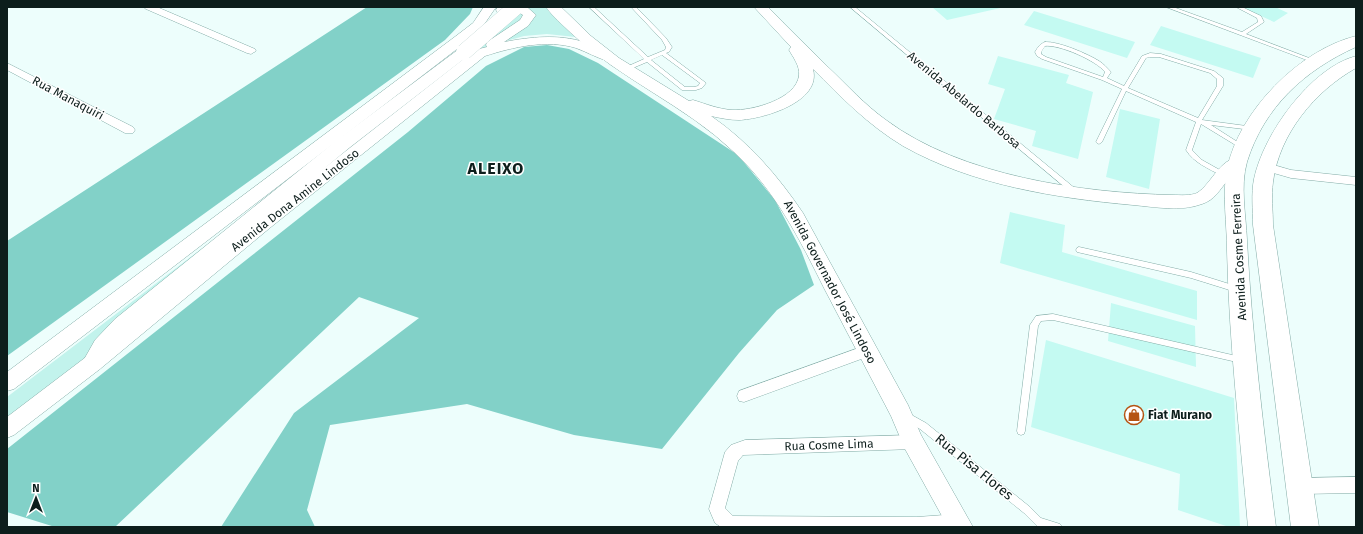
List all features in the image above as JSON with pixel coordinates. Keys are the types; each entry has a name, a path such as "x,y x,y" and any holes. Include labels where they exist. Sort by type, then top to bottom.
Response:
{"main road":[{"path":"93,363 102,346 122,325 343,144 472,52 516,7"},
{"name":"Avenida Governador José Lindoso","path":"553,7 608,57 671,97 731,139 768,175 797,218 900,412 913,442 959,524"},
{"path":"761,7 789,38 861,108 881,124 912,143 971,169 1030,184 1076,193 1139,200 1187,201 1203,197 1235,162"},
{"path":"671,97 706,110 737,115 767,109 786,102 803,88 807,75 802,61 789,38"},
{"name":"Avenida Cosme Ferreira","path":"1262,527 1238,290 1235,162 1252,128 1268,104 1300,72 1314,61 1356,41"},
{"path":"1305,527 1263,225 1264,180 1267,167 1283,131 1303,102 1333,75 1356,61"}],"street":[{"path":"149,7 251,51"},
{"path":"477,26 490,7"},
{"path":"7,383 477,26 508,8 523,9 530,15 524,23 472,52"},
{"path":"472,52 530,41 554,41 579,46 608,57"},
{"name":"Rua Manaquiri","path":"7,66 129,130"},
{"path":"1267,167 1291,174 1356,180"},
{"path":"744,396 867,351"},
{"path":"7,429 93,363"},
{"name":"Rua Cosme Lima","path":"913,442 745,447 737,450 731,458 717,508 721,517 731,524 917,526"},
{"path":"1300,486 1356,485"},
{"path":"917,526 959,524"}],"lane":[{"path":"591,7 647,59 684,89 700,87 703,83 662,53"},
{"path":"626,68 667,51 669,47 664,39 633,7"},
{"name":"Avenida Abelardo Barbosa","path":"852,7 1076,193"},
{"path":"1168,7 1314,61"},
{"path":"1238,7 1259,18 1261,22 1242,34"},
{"path":"1104,79 1108,72 1105,67 1097,61 1052,44 1046,43 1041,45 1038,52 1039,55 1044,58 1104,79 1201,122 1252,128"},
{"path":"1099,142 1124,88 1144,58 1150,55 1159,56 1212,72 1220,78 1220,86 1188,150 1196,159 1235,162"},
{"path":"1201,122 1235,162"},
{"path":"1079,250 1191,275 1238,290"},
{"path":"1021,431 1034,325 1039,318 1053,317 1245,361"},
{"name":"Rua Pisa Flores","path":"900,412 923,426 1027,510 1042,525"},
{"path":"1042,525 1057,527"}],"shaded area":[{"path":"367,7 473,7 470,14 445,40 7,356 7,241"},
{"path":"500,7 546,7 575,37 547,34 524,36 495,44 7,423 7,397 470,44 490,24"},
{"path":"932,7 1005,7 947,20"},
{"path":"1241,7 1275,7 1288,13 1274,22"},
{"path":"1034,11 1135,42 1127,58 1024,25"},
{"path":"1161,26 1261,58 1253,78 1150,45"},
{"path":"547,45 569,49 598,63 738,155 775,200 801,250 814,285 777,310 739,353 662,449 574,435 467,404 330,425 307,510 315,527 221,527 294,413 419,318 359,297 115,527 55,527 7,512 7,449 408,132 486,66 524,47"},
{"path":"998,56 1069,75 1066,83 1093,92 1078,159 1032,146 1036,131 994,119 1005,89 988,84"},
{"path":"1120,109 1160,119 1149,189 1106,177"},
{"path":"1010,212 1065,225 1062,252 1197,291 1197,320 1000,263"},
{"path":"1111,303 1195,326 1196,367 1108,341"},
{"path":"1046,340 1234,398 1240,527 1229,527 1178,510 1180,474 1031,427"}],"place":[{"name":"Fiat Murano","path":"1134,415"}],"district":[{"name":"ALEIXO","path":"496,168"}]}
